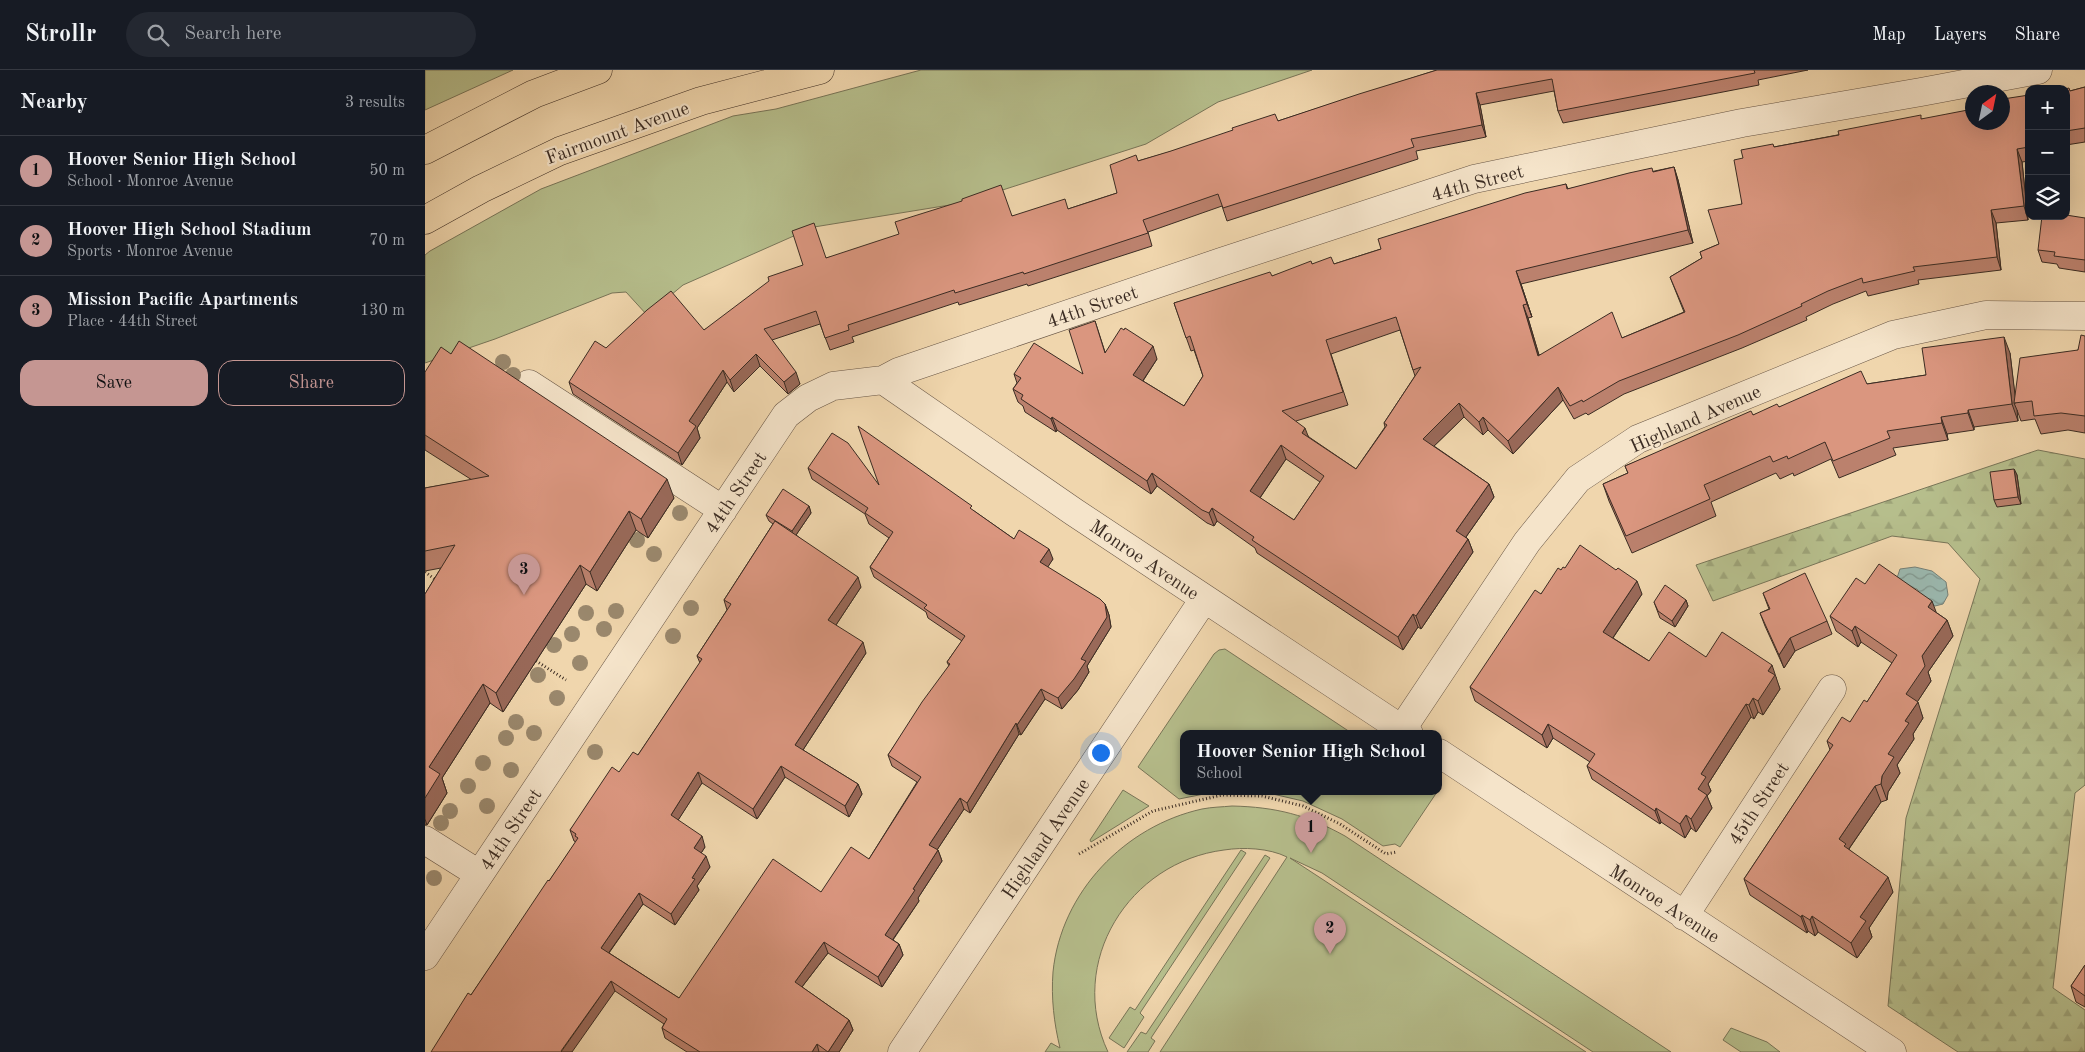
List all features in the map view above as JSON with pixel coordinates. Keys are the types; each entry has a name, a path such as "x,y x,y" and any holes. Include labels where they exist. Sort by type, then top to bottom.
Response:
{"main road":[{"path":"425,150 535,94 597,70"},
{"name":"Fairmount Avenue","path":"425,220 481,189 560,151 701,101 820,70"}],"street":[{"name":"44th Street","path":"425,956 786,415 808,398 833,386 883,380 898,372 1475,178 1742,123 2038,70"},
{"name":"Highland Avenue","path":"1406,730 1527,542 1578,479 1638,439 1893,335 1986,315 2085,316"},
{"name":"Monroe Avenue","path":"883,380 986,453 1402,730"},
{"path":"529,384 723,510"},
{"name":"Highland Avenue","path":"902,1052 1204,599"},
{"name":"45th Street","path":"1685,916 1832,689"},
{"name":"Monroe Avenue","path":"1442,756 1891,1052"},
{"path":"425,840 479,874"}],"path":[{"path":"425,572 439,581"},
{"path":"526,654 567,680"},
{"path":"1079,854 1153,811 1221,796 1262,796 1303,806 1340,824 1386,854 1397,852"}],"green space":[{"path":"425,70 513,70 425,110"},
{"path":"921,70 1312,70 1218,102 1146,144 962,203 814,227 683,285 647,315 626,292 612,293 495,339 425,363 425,255 430,251 541,189 733,116 776,109"},
{"path":"2038,450 2085,459 2085,785 2075,793 2053,988 2085,1010 2085,1052 1958,1052 1888,1006 1906,818 1980,579 1948,543 1892,536 1713,601 1696,565"},
{"path":"1225,649 1347,730 1180,730 1180,795 1199,795 1179,799 1138,767 1214,654 1219,650"},
{"path":"1123,790 1149,806 1091,842 1090,840"},
{"path":"1277,795 1435,795 1400,847 1395,844 1383,846 1342,819 1303,801"},
{"path":"1232,806 1277,810 1304,818 1345,836 1671,1052 1593,1052 1322,873 1290,858 1586,1052 1160,1052 1287,857 1264,850 1239,849 1224,850 1190,858 1160,874 1134,895 1115,922 1101,952 1095,984 1097,1018 1108,1052 1045,1052 1051,1043 1060,1048 1053,1010 1053,972 1059,943 1069,915 1083,890 1102,867 1123,847 1147,830 1174,818 1202,809"},
{"path":"1241,850 1246,853 1140,1013 1144,1017 1124,1048 1109,1038 1130,1007 1135,1010"},
{"path":"1265,855 1270,858 1151,1038 1155,1041 1148,1052 1127,1052 1141,1032 1146,1034"},
{"path":"1731,1028 1767,1042 1780,1052 1741,1052 1723,1040"}],"water":[{"path":"1915,567 1932,571 1946,582 1948,595 1943,604 1935,606 1924,600 1917,589 1905,587 1897,578 1900,569"}],"building":[{"path":"1437,70 1754,70 1755,73 1558,111 1552,79 1476,93 1482,125 1411,139 1414,147 1223,208 1218,194 1143,220 1148,233 1024,274 1023,272 955,293 954,290 848,325 849,330 825,338 816,311 764,329 796,372 784,382 756,354 730,380 723,370 689,421 696,426 678,453 569,382 595,341 606,348 647,310 671,291 704,330 769,281 768,277 803,265 792,231 814,223 826,258 899,234 895,222 962,201 962,199 1001,185 1012,216 1065,199 1068,209 1117,193 1110,165 1136,155 1138,161 1233,130 1232,128 1275,114 1278,121"},
{"path":"2085,87 2085,128 2070,130 2070,91"},
{"path":"2025,96 2025,148 2017,149 2024,206 1991,210 1997,257 1913,267 1915,271 1863,283 1862,278 1828,291 1801,304 1802,306 1738,335 1619,381 1583,402 1582,400 1570,406 1558,387 1508,441 1483,417 1479,422 1459,403 1423,439 1489,484 1456,531 1468,539 1416,616 1413,614 1398,637 1252,540 1254,537 1212,508 1209,513 1202,510 1152,473 1147,481 1052,417 1051,419 1021,399 1023,395 1013,389 1021,378 1014,374 1034,343 1083,374 1069,330 1095,321 1105,353 1121,328 1124,330 1125,328 1153,346 1133,375 1184,406 1203,376 1190,336 1186,338 1174,303 1270,272 1272,276 1311,261 1312,264 1331,257 1334,264 1381,249 1378,239 1525,193 1566,184 1567,189 1652,168 1653,172 1674,167 1688,230 1516,271 1527,304 1523,305 1538,356 1612,312 1622,338 1685,312 1670,277 1702,258 1700,252 1719,244 1708,210 1742,204 1734,160 1743,158 1741,150 1773,144 1774,147 1839,135 1838,131 1921,115 1921,119 1965,111 1965,130 2010,130 2010,98","holes":["1396,317 1413,370 1421,367 1384,423 1387,425 1356,469 1302,433 1305,428 1282,411 1343,392 1326,340","1281,445 1324,476 1294,520 1250,491"]},
{"path":"2070,216 2085,218 2085,260 2054,256 2055,252 2038,250 2042,220 2070,220"},
{"path":"2081,335 2085,336 2085,416 2061,413 2034,416 2032,401 2014,403 2020,358 2078,350"},
{"path":"2004,337 2012,404 1968,410 1968,413 1941,417 1942,423 1887,431 1890,438 1833,461 1825,442 1788,459 1787,456 1773,462 1770,456 1704,485 1710,499 1626,536 1603,484 1628,473 1625,466 1751,411 1753,415 1777,404 1779,407 1861,371 1867,384 1926,375 1922,348"},
{"path":"459,341 667,479 641,519 629,511 590,572 580,565 496,693 483,684 429,767 440,774 425,798 425,594 455,545 425,551 425,488 489,476 425,435 425,372 441,347 451,354"},
{"path":"858,426 972,506 970,508 1014,539 1019,530 1049,549 1040,562 1100,599 1105,604 1107,617 1081,659 1086,661 1074,679 1058,698 1041,689 1017,725 1016,723 967,803 960,798 929,845 938,850 913,889 915,890 885,935 899,944 878,977 824,942 795,982 849,1020 828,1052 817,1044 812,1052 700,1052 662,1028 667,1019 611,981 562,1052 431,1052 468,993 471,995 578,838 570,830 612,767 619,772 633,752 638,755 702,659 697,656 731,604 724,600 775,521 858,577 828,620 863,642 795,745 858,784 845,806 781,766 753,809 698,772 671,815 702,836 694,848 706,856 692,878 695,879 671,914 639,893 601,948 679,998 773,859 821,892 851,847 869,859 921,777 888,755 922,702 950,664 947,662 965,636 924,608 927,605 870,567 893,532 865,513 868,508 808,468 832,433 848,443 879,485"},
{"path":"2014,469 2018,497 1994,500 1990,472"},
{"path":"783,489 809,506 792,531 766,515"},
{"path":"1580,545 1616,570 1618,568 1637,581 1603,632 1649,661 1669,632 1706,657 1722,632 1772,665 1768,671 1775,675 1758,701 1753,698 1749,705 1746,704 1701,774 1706,777 1698,789 1707,795 1691,819 1686,815 1680,824 1656,808 1655,811 1587,766 1595,754 1548,724 1542,735 1470,687 1535,590 1541,594 1558,568 1561,570 1563,567 1565,568"},
{"path":"1879,564 1932,601 1928,607 1947,620 1922,656 1925,666 1906,694 1918,702 1905,721 1909,723 1888,754 1894,757 1882,776 1881,784 1875,786 1839,839 1846,844 1844,846 1888,877 1860,917 1866,921 1851,943 1812,916 1810,920 1802,915 1801,917 1744,879 1833,745 1827,741 1842,717 1850,722 1864,700 1867,702 1897,655 1855,626 1852,631 1830,616 1856,578 1865,584"},
{"path":"1805,573 1827,621 1790,638 1779,655 1760,613 1770,609 1763,593"},
{"path":"1665,585 1686,600 1672,621 1658,611 1654,602"},
{"path":"2085,965 2085,996 2071,986"}],"place":[{"name":"Mission Pacific Apartments","path":"524,595"},
{"name":"Hoover Senior High School","path":"1311,853"},
{"name":"Hoover High School Stadium","path":"1330,954"}]}
